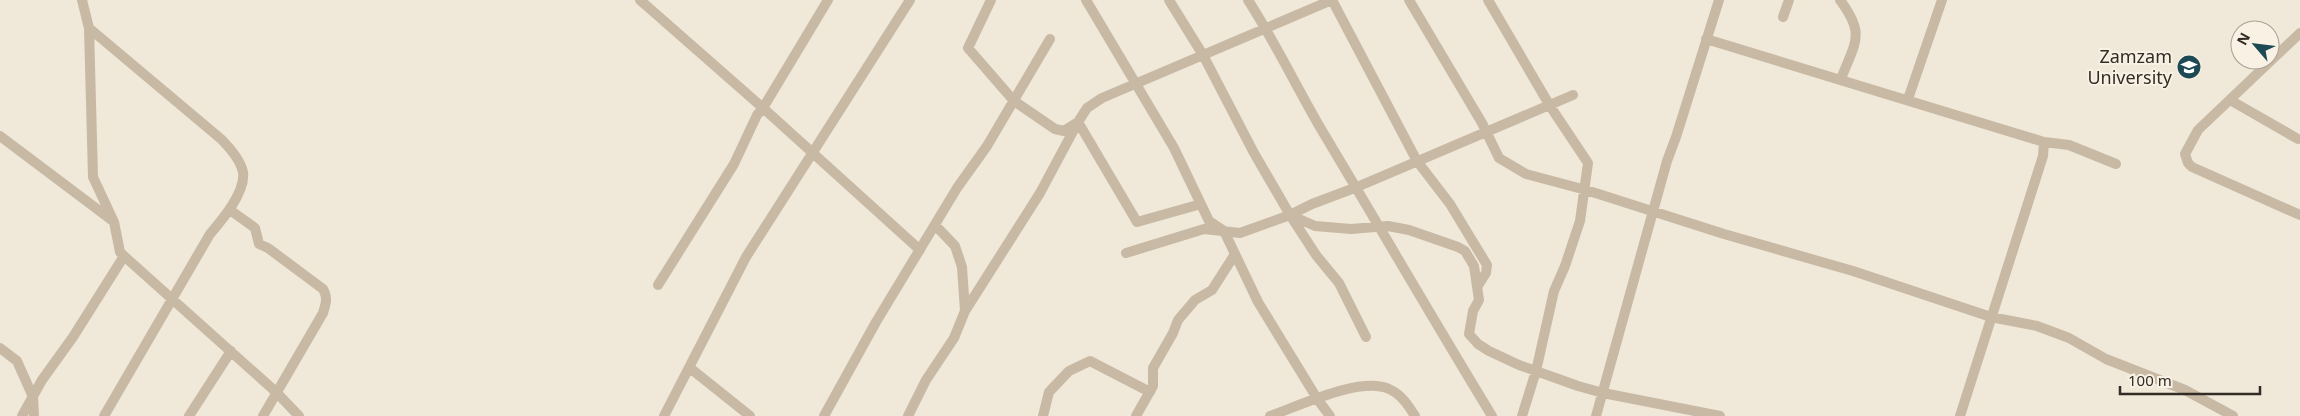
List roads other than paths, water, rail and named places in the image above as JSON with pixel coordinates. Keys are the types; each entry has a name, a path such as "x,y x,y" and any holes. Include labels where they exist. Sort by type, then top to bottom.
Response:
{"street":[{"path":"82,0 89,28 93,177 114,222 120,252 276,392 299,416"},
{"path":"640,0 814,152 920,250"},
{"path":"658,285 734,164 757,115 828,0"},
{"path":"664,416 746,257 910,0"},
{"path":"991,0 968,48 1014,101 1055,129 1064,131 1078,122"},
{"path":"1086,0 1174,148 1209,221 1224,231 1258,302 1318,400 1330,416"},
{"path":"1169,0 1203,55 1254,153 1290,215 1316,255 1339,283 1366,337"},
{"path":"1248,0 1320,127 1492,416"},
{"path":"908,416 926,380 954,338 965,311 1040,193 1087,108 1102,98 1136,83 1332,0 1417,161 1450,204 1487,265 1486,273 1477,287"},
{"path":"1409,0 1487,133 1499,158 1519,170 1538,178 1586,190 1724,234 1853,271 1990,317 2037,326 2068,338 2106,359 2185,390 2233,416"},
{"path":"1488,0 1550,106 1588,163 1586,190 1580,221 1565,266 1554,291 1536,371 1522,416"},
{"path":"1596,416 1667,161 1719,0"},
{"path":"1783,17 1789,0"},
{"path":"1840,0 1853,18 1857,36 1841,79"},
{"path":"1908,99 1942,0"},
{"path":"89,28 221,139 232,151 243,174 241,185 230,210 210,234 104,416"},
{"path":"2300,33 2198,130 2184,154 2188,163 2224,183 2300,215"},
{"path":"824,416 855,359 920,250 1014,101 1050,39"},
{"path":"1706,39 2044,142 2069,145 2116,164"},
{"path":"1126,253 1204,229 1240,233 1290,215 1312,204 1487,133 1573,95"},
{"path":"2230,100 2299,138"},
{"path":"1078,122 1138,222 1201,204"},
{"path":"0,136 114,222"},
{"path":"1960,416 1990,317 2043,156 2044,142"},
{"path":"230,210 255,228 259,244 268,248 323,289 326,295 323,312 263,416"},
{"path":"1290,215 1314,226 1351,229 1380,227 1409,230 1458,247 1470,258 1474,266 1479,300 1473,311 1469,334 1489,351 1536,371 1603,394 1720,416"},
{"path":"935,225 955,246 962,266 965,311"},
{"path":"1136,416 1153,386 1154,368 1178,320 1195,300 1212,290 1235,254"},
{"path":"22,416 124,256"},
{"path":"0,348 17,362 33,397 34,416"},
{"path":"189,416 231,351"},
{"path":"1042,416 1049,392 1069,371 1090,361 1150,392"},
{"path":"690,368 750,416"},
{"path":"1270,416 1342,390 1369,385 1389,388 1405,400 1415,416"}],"place":[{"name":"Zamzam University","path":"2189,67"}]}
